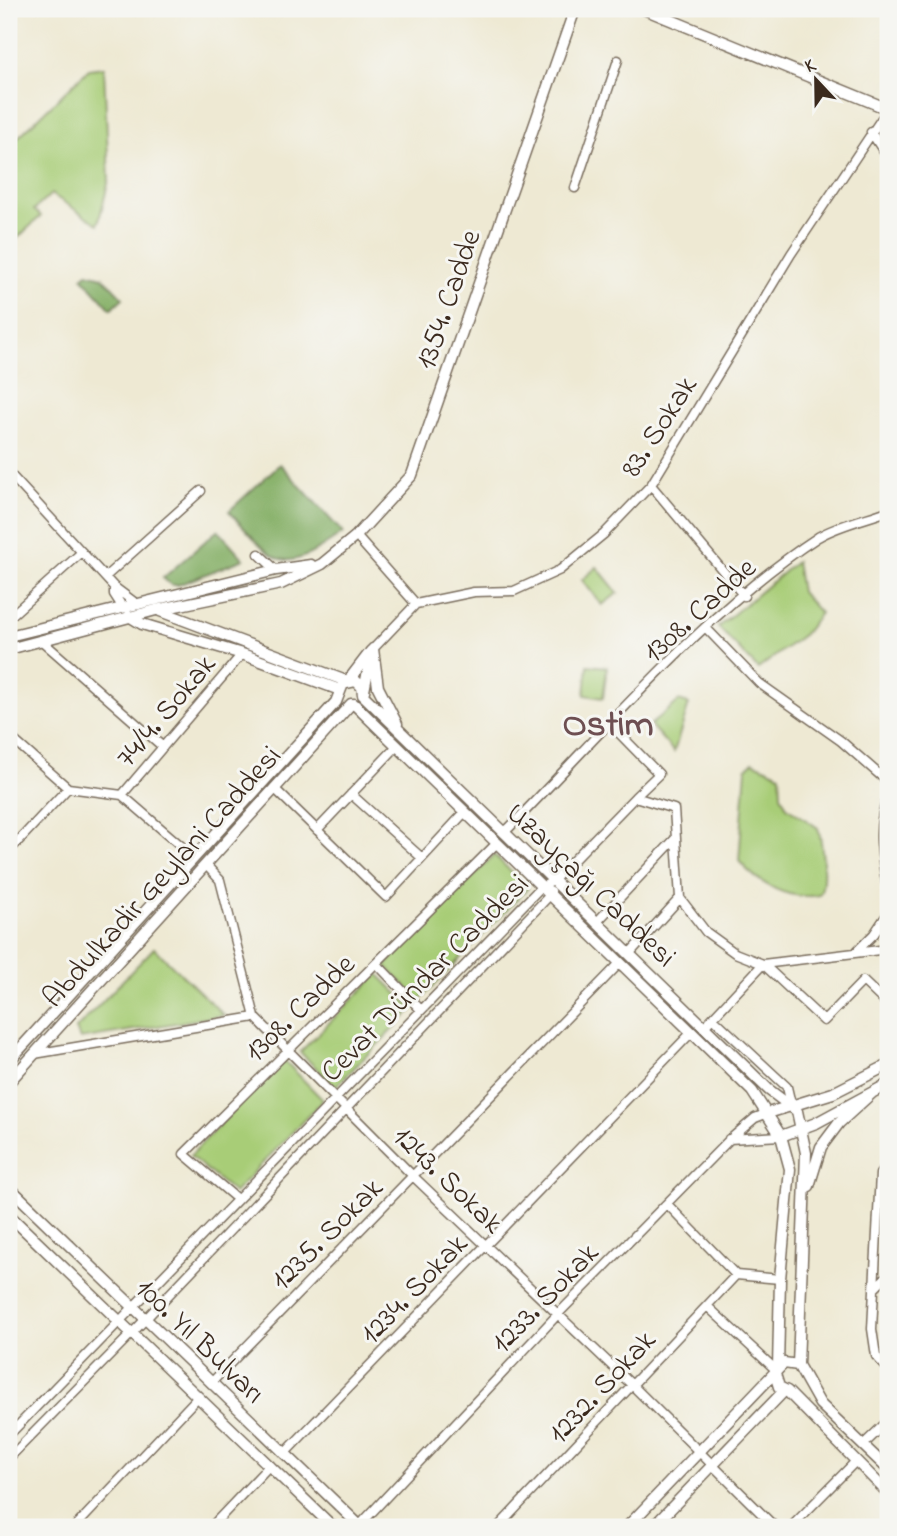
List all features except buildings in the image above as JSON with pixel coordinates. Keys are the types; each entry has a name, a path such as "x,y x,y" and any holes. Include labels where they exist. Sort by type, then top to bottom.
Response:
{"main road":[{"path":"644,9 888,109"},
{"name":"1354. Cadde","path":"9,649 156,610 281,584 322,564 356,536 412,475 572,12"},
{"path":"9,636 276,570 322,564"},
{"path":"276,570 281,584"},
{"path":"261,574 267,588"},
{"path":"198,603 195,616 200,624"},
{"path":"138,604 200,624 343,686"},
{"path":"123,608 131,618 142,624 343,686"},
{"path":"363,693 373,649"},
{"path":"373,649 379,687 403,735"},
{"name":"Abdulkadir Geylani Caddesi","path":"9,1061 336,702 343,686 373,649"},
{"name":"Uzayçağı Caddesi","path":"781,1136 752,1091 540,888 397,746 353,704 345,702 343,686 356,681 363,693 403,735 769,1090 790,1104"},
{"name":"Abdulkadir Geylani Caddesi","path":"11,1076 207,866 274,788 363,693"},
{"path":"194,857 207,866"},
{"path":"768,1113 832,1093 888,1065"},
{"path":"888,1084 802,1129 781,1136 790,1169 780,1279 776,1371 776,1383 888,1493"},
{"path":"804,1200 821,1147 839,1123 873,1092"},
{"path":"653,1527 786,1391 800,1386 806,1153 800,1117 790,1104"},
{"name":"100. Yıl Bulvarı","path":"9,1188 360,1526"},
{"name":"100. Yıl Bulvarı","path":"9,1215 333,1527"},
{"path":"627,1527 776,1371 789,1362 801,1369 811,1392 820,1404 888,1469"}],"street":[{"path":"575,188 618,60"},
{"name":"83. Sokak","path":"415,604 474,592 514,591 560,570 604,534 651,485 791,254 888,109"},
{"path":"872,132 888,158"},
{"path":"9,473 114,587 138,604"},
{"path":"651,485 744,596"},
{"path":"105,577 201,491"},
{"name":"1308. Cadde","path":"504,833 706,628 744,596 821,536 888,511"},
{"path":"356,536 415,604 373,649"},
{"path":"13,614 82,552"},
{"path":"261,574 259,554 276,570"},
{"path":"114,587 116,600 123,608"},
{"path":"706,628 759,683 841,741 888,782"},
{"path":"42,641 163,747"},
{"name":"74/4. Sokak","path":"122,795 242,654"},
{"path":"553,881 659,774 610,724"},
{"path":"9,736 68,788 122,795 194,857"},
{"path":"317,830 397,746"},
{"path":"9,851 68,788"},
{"path":"274,788 386,897 464,813"},
{"path":"351,794 422,859"},
{"path":"635,797 674,810 680,898 706,932 735,953 763,964 824,1021 863,981 888,1005"},
{"path":"888,797 882,819 888,894"},
{"path":"596,923 674,840"},
{"name":"1308. Cadde","path":"237,1199 184,1154 496,844"},
{"path":"34,1054 255,1017 220,880 207,866"},
{"name":"Cevat Dündar Caddesi","path":"9,1435 540,888 553,881"},
{"name":"Cevat Dündar Caddesi","path":"9,1458 549,896 553,881"},
{"path":"629,954 680,898"},
{"path":"857,951 874,934 888,913"},
{"path":"704,1027 763,964 888,949"},
{"name":"1235. Sokak","path":"211,1383 620,963"},
{"path":"377,964 421,1010"},
{"name":"1243. Sokak","path":"255,1017 285,1051 632,1385 775,1527"},
{"path":"713,1018 787,1087 790,1104"},
{"name":"1234. Sokak","path":"284,1454 692,1032"},
{"name":"1233. Sokak","path":"360,1526 558,1314 729,1139 755,1118 768,1113"},
{"path":"729,1139 781,1136"},
{"path":"888,1163 880,1174 872,1329 876,1356 888,1369"},
{"path":"667,1204 736,1275 780,1279"},
{"name":"1232. Sokak","path":"498,1527 736,1275"},
{"path":"874,1289 888,1275"},
{"path":"707,1306 776,1371"},
{"path":"75,1527 197,1398"},
{"path":"863,1445 888,1421"},
{"path":"791,1527 856,1461"},
{"path":"211,1527 270,1465"}],"green space":[{"path":"104,67 109,180 98,224 51,194 34,210 41,216 9,246 9,146 89,69"},
{"path":"87,273 103,277 123,298 111,309 82,277"},
{"path":"280,464 343,533 305,556 291,560 280,559 269,553 229,511"},
{"path":"218,530 244,559 178,585 171,585 163,578"},
{"path":"796,562 801,592 820,613 804,634 758,669 718,627"},
{"path":"597,567 618,593 602,605 582,580"},
{"path":"588,665 607,667 603,698 585,695"},
{"path":"679,701 689,704 674,752 650,725"},
{"path":"753,762 780,774 781,795 787,807 818,828 823,873 819,895 797,895 775,889 755,877 739,861 746,769"},
{"path":"494,855 528,888 420,1000 385,966"},
{"path":"154,948 224,1015 80,1039 76,1029"},
{"path":"378,974 413,1009 335,1087 300,1052"},
{"path":"282,1058 323,1100 234,1193 190,1156"}],"district":[{"name":"Ostim","path":"608,722"}]}
